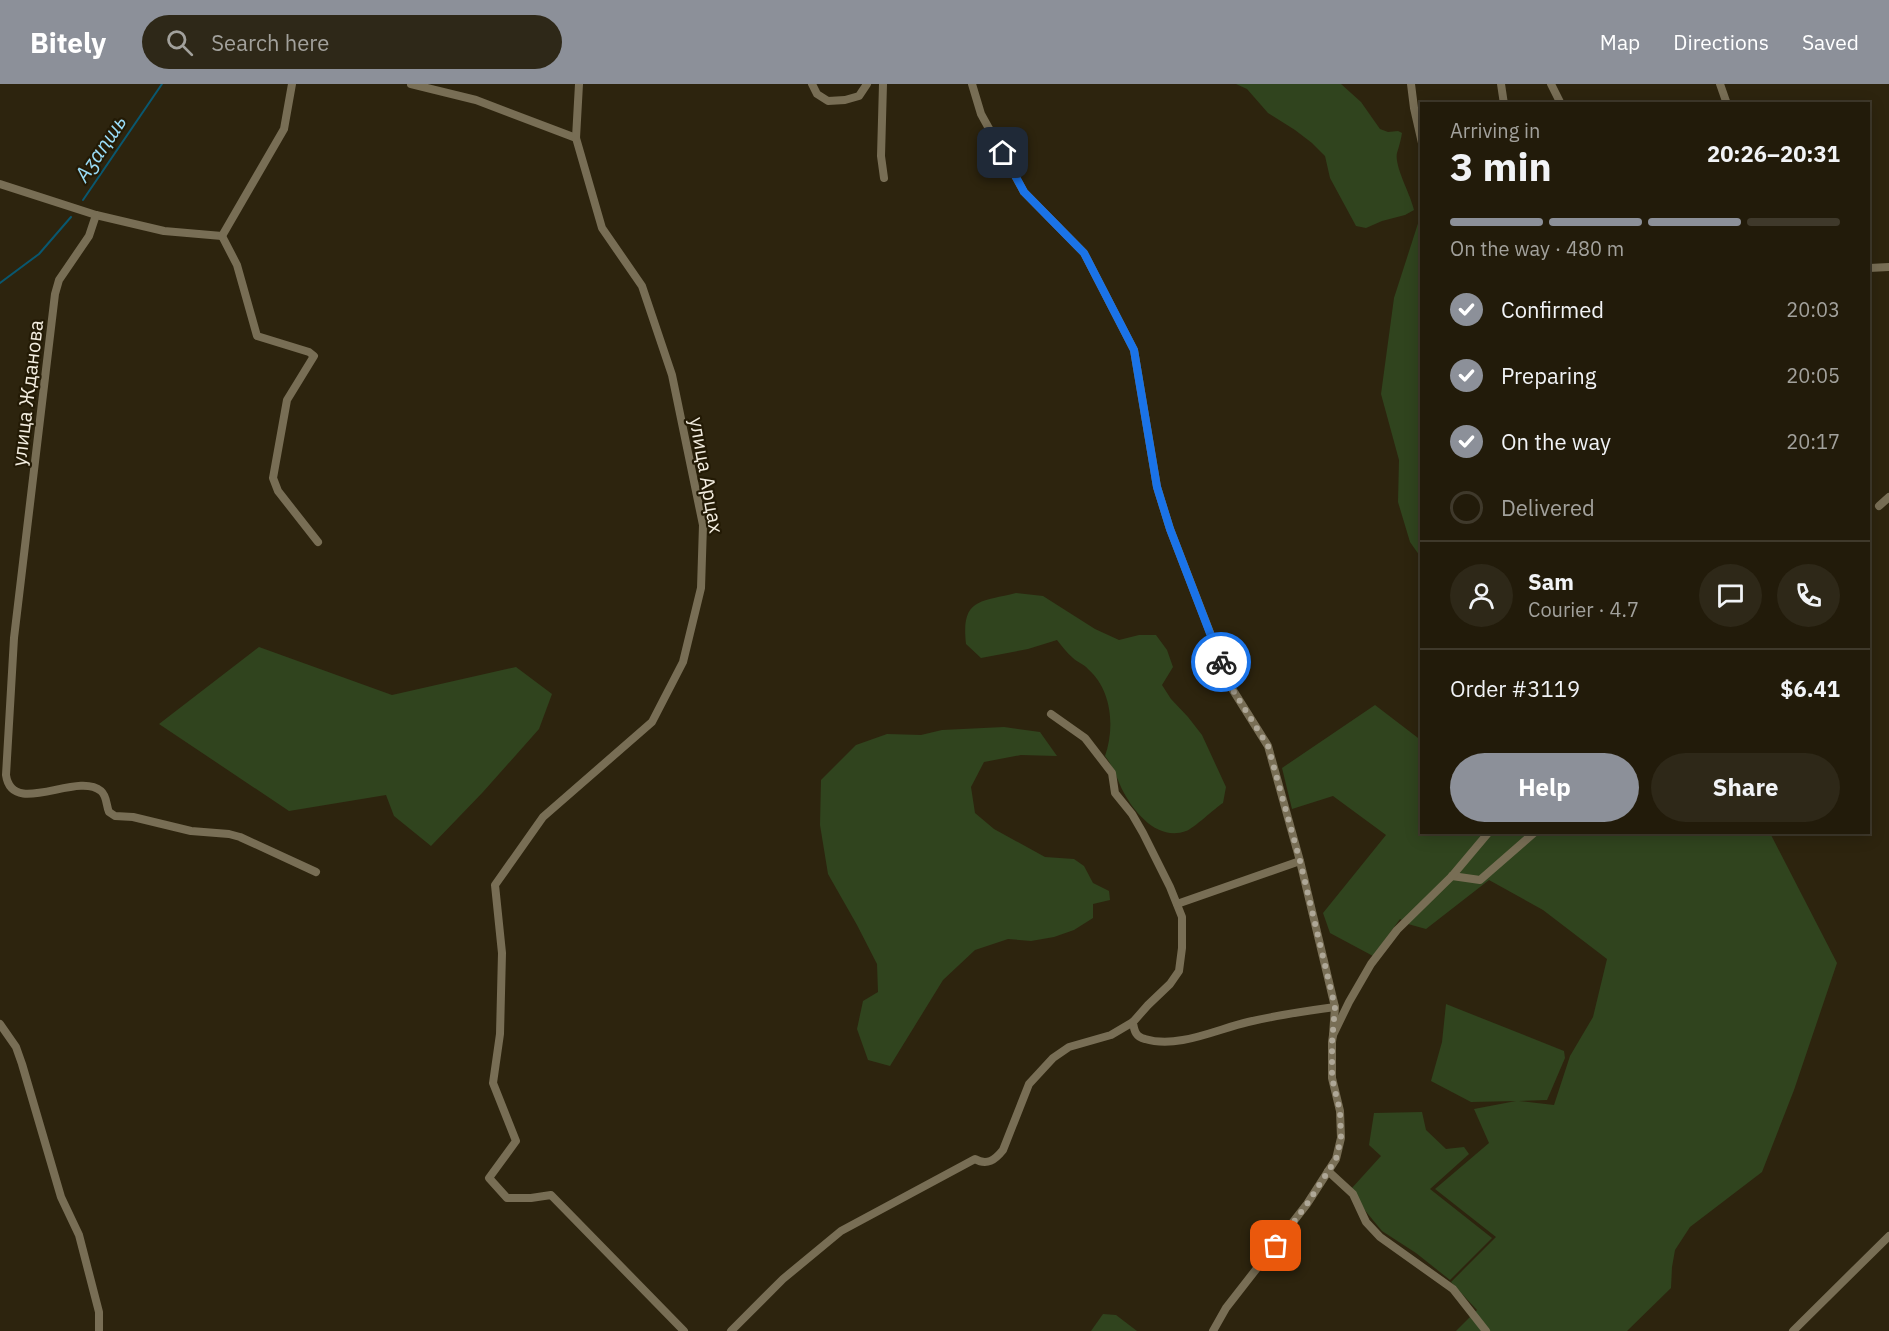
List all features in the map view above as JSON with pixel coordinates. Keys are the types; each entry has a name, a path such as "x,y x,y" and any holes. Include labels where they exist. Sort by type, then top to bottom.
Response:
{"street":[{"path":"222,236 284,129 292,84"},
{"path":"411,84 476,100 576,138"},
{"name":"улица Арцах","path":"579,84 576,138 603,228 642,286 672,375 703,525 701,588 683,662 652,722 543,817 495,885 502,954 500,1034 493,1083 516,1141 489,1178 507,1198 551,1195 684,1331"},
{"path":"812,84 817,94 828,101 859,96 867,84"},
{"path":"883,84 881,156 884,178"},
{"path":"972,84 981,114 1024,192 1084,253 1134,350 1157,487 1170,529 1231,687 1268,746 1300,861 1335,1007 1332,1078 1340,1111 1341,1138 1336,1159 1282,1238 1226,1308 1213,1331"},
{"path":"1411,84 1420,134"},
{"path":"1501,84 1504,102"},
{"path":"1551,84 1560,102"},
{"path":"1720,84 1726,102"},
{"path":"0,184 96,215 164,231 222,236"},
{"name":"улица Жданова","path":"96,215 89,236 59,280 55,294 14,638 6,775 8,783 15,791 28,794 78,786 96,788 106,797 109,812 115,816 133,817 191,831 240,837 316,872"},
{"path":"222,236 237,265 258,336 309,352 314,356 287,399 273,478 278,491 318,542"},
{"path":"1870,268 1889,267"},
{"path":"1879,506 1889,497"},
{"path":"731,1331 783,1279 841,1231 975,1159 989,1162 997,1157 1003,1150 1029,1084 1053,1058 1069,1047 1111,1035 1133,1022 1170,984 1179,971 1183,929 1178,904 1132,814 1115,793 1112,773 1085,738 1051,714"},
{"path":"1333,1035 1371,964 1397,930 1452,876 1487,834"},
{"path":"1452,876 1480,880 1533,834"},
{"path":"1178,904 1300,861"},
{"path":"1133,1022 1138,1036 1146,1040 1162,1042 1188,1038 1248,1022 1335,1007"},
{"path":"0,1024 16,1047 61,1197 79,1235 99,1312 99,1331"},
{"path":"1328,1171 1353,1194 1366,1222 1380,1237 1453,1289 1486,1331"},
{"path":"1793,1331 1889,1236"}],"green space":[{"path":"1236,84 1341,84 1361,102 1380,129 1402,133 1397,159 1414,210 1366,228 1356,226 1330,178 1325,156 1295,130 1268,113 1247,89"},
{"path":"1420,217 1420,556 1410,542 1398,502 1399,460 1381,394 1394,298"},
{"path":"1016,593 1043,596 1095,629 1119,640 1139,635 1156,635 1167,650 1173,667 1162,685 1202,735 1226,787 1223,803 1186,831 1167,832 1149,824 1129,801 1105,756 1110,734 1107,698 1096,678 1086,667 1071,656 1057,640 1028,649 981,658 966,644 966,618 970,610 983,601"},
{"path":"259,647 392,695 516,667 552,694 539,729 431,846 394,816 386,795 289,811 159,724"},
{"path":"1375,705 1420,739 1420,834 1771,834 1837,963 1794,1090 1762,1172 1690,1227 1675,1250 1671,1288 1627,1331 1456,1331 1477,1310 1451,1282 1496,1237 1435,1189 1489,1143 1474,1109 1516,1101 1471,1102 1431,1081 1442,1042 1446,1004 1564,1051 1565,1058 1547,1100 1519,1101 1554,1105 1570,1056 1593,1017 1607,959 1543,910 1489,880 1426,929 1400,919 1373,956 1330,933 1323,913 1386,835 1333,796 1292,809 1282,768"},
{"path":"1004,727 1040,732 1057,756 1021,755 984,762 971,787 975,813 994,829 1045,857 1074,859 1084,866 1093,883 1109,891 1110,900 1093,904 1093,918 1074,930 1054,937 1031,941 1008,939 975,950 943,980 890,1066 868,1060 857,1029 863,1001 878,992 877,964 828,874 820,825 821,780 856,745 887,734 921,735 942,730"},
{"path":"1422,1112 1426,1130 1446,1149 1464,1147 1469,1154 1430,1189 1492,1238 1450,1280 1416,1253 1382,1231 1363,1208 1352,1188 1381,1156 1369,1145 1374,1113"},
{"path":"1103,1314 1116,1315 1137,1331 1091,1331"}],"waterway":[{"name":"Аӡаԥшь","path":"83,200 162,84"},
{"name":"Аӡаԥшь","path":"0,283 39,254 71,217"}],"way so far":[{"path":"1221,662 1231,687 1268,746 1300,861 1335,1007 1332,1078 1340,1111 1341,1138 1336,1159 1276,1246"}],"route":[{"path":"1003,153 1024,192 1084,253 1134,350 1157,487 1170,529 1221,662"}]}
